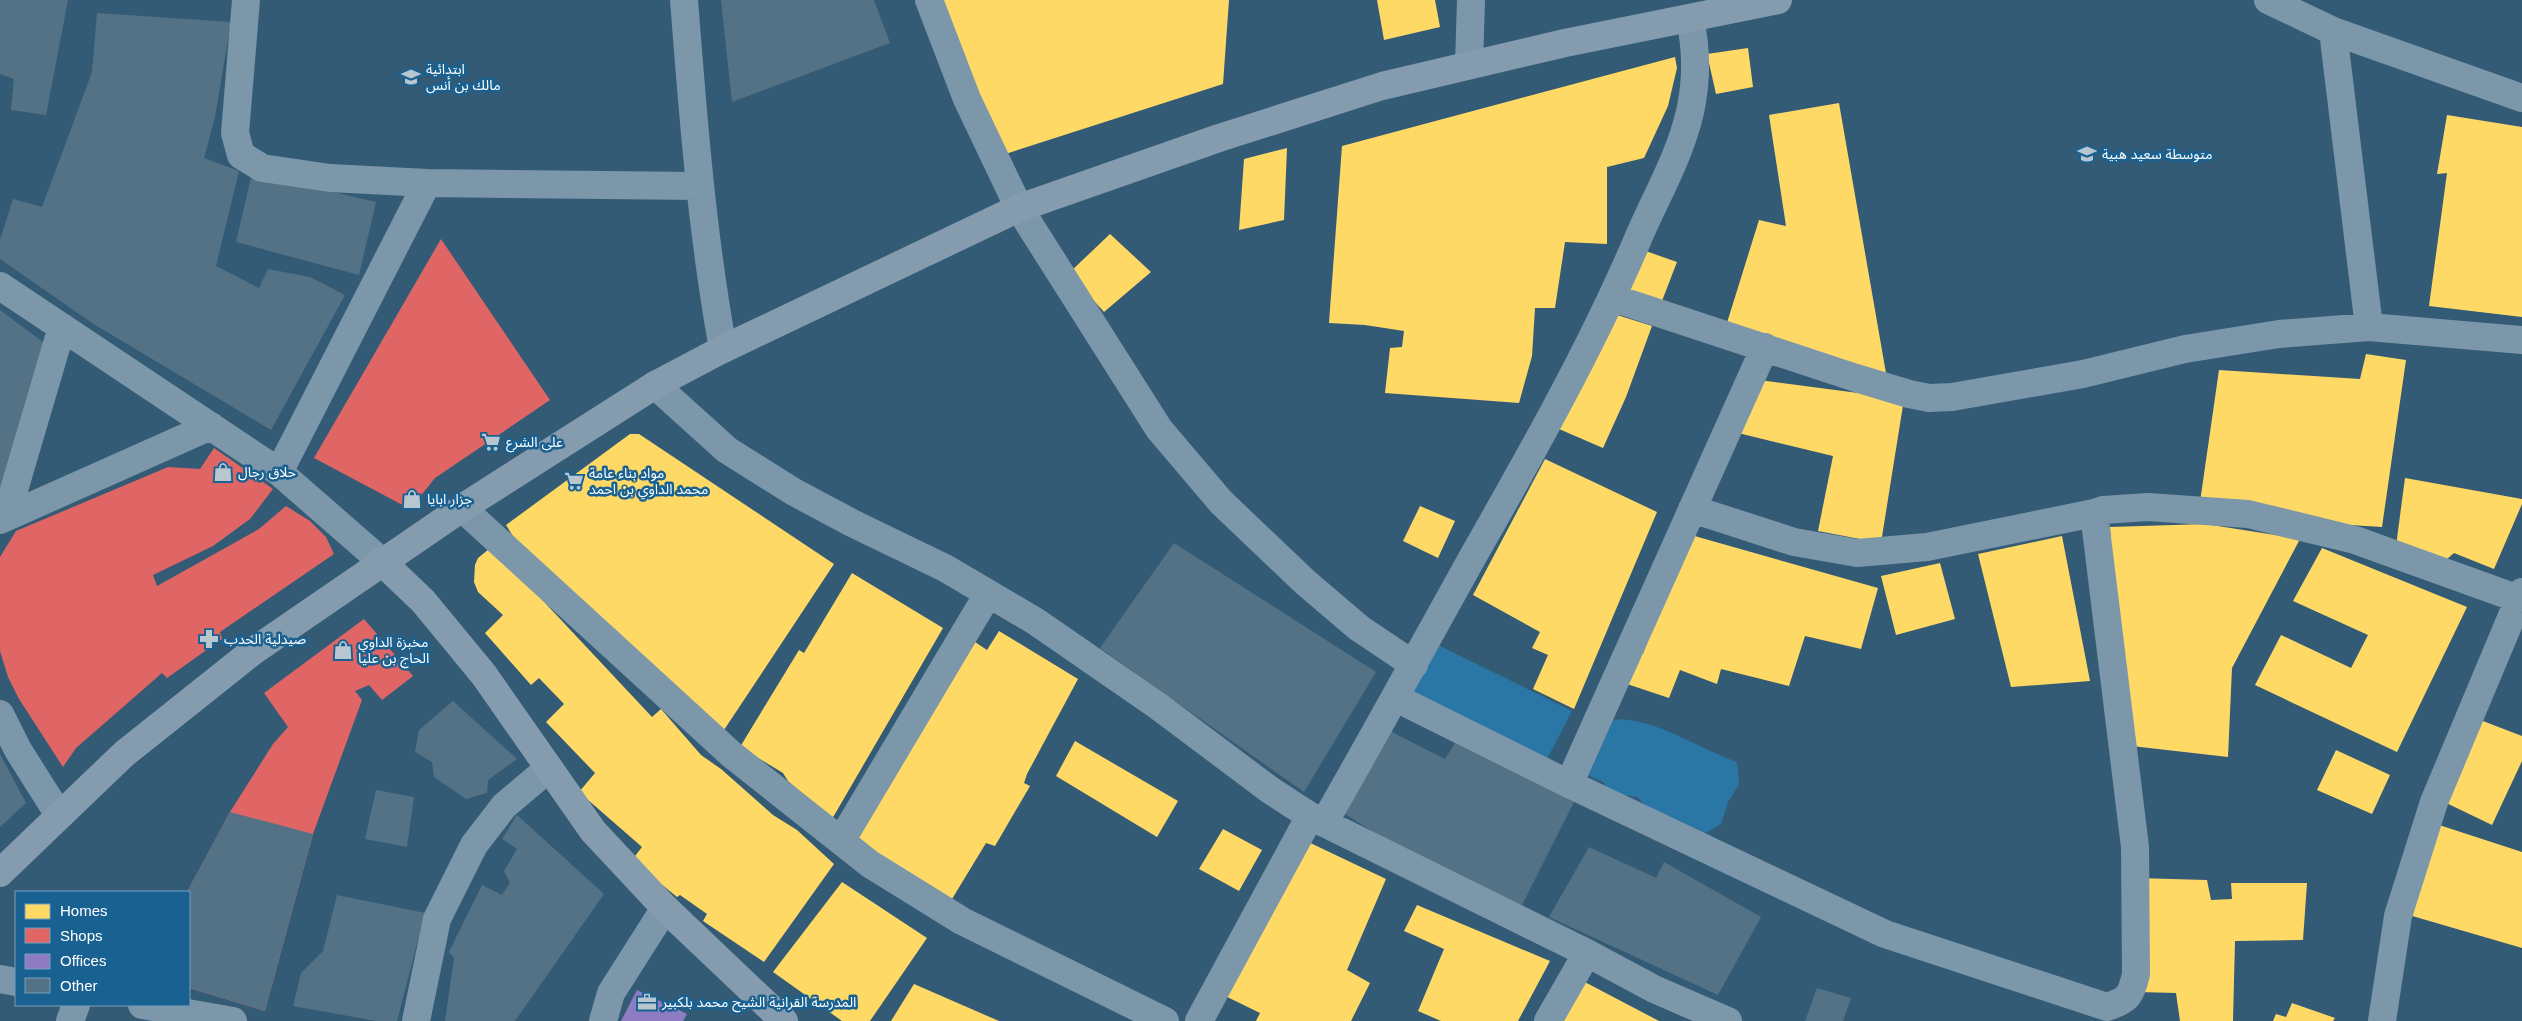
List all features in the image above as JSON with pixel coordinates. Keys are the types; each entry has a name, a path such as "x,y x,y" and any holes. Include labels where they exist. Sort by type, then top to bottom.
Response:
{"street":[{"path":"684,0 699,186 708,266 723,348"},
{"path":"930,0 967,99 1019,208 1159,429 1221,502 1325,599 1359,628 1414,666"},
{"path":"1469,65 1471,0"},
{"path":"0,873 124,754 252,652 381,561 462,508 656,385 723,348 1019,208 1218,138 1364,92 1469,65 1565,43 1778,0"},
{"path":"2268,0 2333,31 2522,98"},
{"path":"241,1 235,133 242,156 262,168 330,178 427,183 699,186"},
{"path":"1199,1021 1317,819 1396,698 1532,452 1613,298 1648,215 1675,163 1690,113 1696,72 1694,40 1690,19"},
{"path":"2333,31 2369,327"},
{"path":"279,472 427,183"},
{"path":"0,286 279,472 381,561 423,601 484,675 593,831 665,908 784,1021"},
{"path":"1613,298 1688,324 1909,394 1929,398 1952,397 2083,374 2185,349 2279,334 2369,327 2522,340"},
{"path":"3,519 62,326"},
{"path":"1569,784 1765,347"},
{"path":"656,385 727,450 852,524 945,568 1043,627 1158,706 1270,790 1317,819 1587,953 1654,990 1728,1021"},
{"path":"3,519 212,426"},
{"path":"1692,509 1794,542 1857,553 1927,547 2103,510 2148,507 2248,514 2355,540 2520,595 2434,802 2398,916 2382,1021"},
{"path":"462,508 731,754 870,864 962,921 1165,1021"},
{"path":"1396,698 1569,784 1885,934 2107,1007 2124,1001 2132,990 2136,974 2135,847 2094,513"},
{"path":"841,841 988,594"},
{"path":"0,714 18,750 59,815"},
{"path":"416,1021 437,919 474,845 504,806 549,768"},
{"path":"603,1021 611,993 665,908"},
{"path":"1548,1021 1587,953"},
{"path":"0,979 15,982"},
{"path":"70,1021 76,1006"},
{"path":"148,1006 233,1021"}],"shaded area":[{"path":"1432,642 1572,711 1546,761 1408,691"},
{"path":"1602,720 1629,720 1657,727 1737,762 1739,784 1728,802 1721,824 1702,835 1647,807 1637,797 1609,793 1603,782 1581,772"}],"building: Homes":[{"path":"939,0 1229,0 1223,84 999,156"},
{"path":"1377,0 1435,0 1440,27 1384,40"},
{"path":"1748,48 1753,87 1716,94 1707,54"},
{"path":"1675,57 1677,68 1668,106 1644,158 1607,167 1607,244 1565,242 1555,308 1535,308 1532,356 1519,403 1385,393 1390,348 1402,347 1404,331 1365,325 1329,323 1342,146"},
{"path":"1839,103 1887,379 1726,326 1759,220 1786,226 1769,115"},
{"path":"2447,115 2522,127 2522,317 2429,306 2447,173 2437,174"},
{"path":"1287,148 1284,220 1239,230 1244,159"},
{"path":"1110,234 1151,272 1104,312 1069,273"},
{"path":"1640,249 1677,262 1660,306 1623,289"},
{"path":"1614,314 1652,326 1626,397 1603,448 1559,429"},
{"path":"2366,354 2406,360 2382,527 2334,524 2200,502 2219,370 2360,379"},
{"path":"1751,379 1904,399 1881,543 1818,531 1833,456 1738,433"},
{"path":"630,434 639,434 834,564 724,730 518,544 506,525"},
{"path":"1545,459 1657,512 1574,709 1533,689 1548,655 1532,648 1540,632 1473,595"},
{"path":"2405,478 2522,499 2522,504 2494,569 2454,553 2447,559 2396,546"},
{"path":"1420,506 1455,521 1438,558 1403,541"},
{"path":"2205,524 2300,539 2232,668 2228,757 2123,745 2110,527"},
{"path":"1684,533 1878,588 1861,649 1805,636 1789,686 1721,669 1717,684 1680,670 1669,698 1627,684 1639,650 1643,654"},
{"path":"2062,536 2090,681 2011,687 1978,554"},
{"path":"2322,548 2467,607 2397,752 2255,685 2281,635 2351,668 2368,635 2293,601"},
{"path":"489,549 533,590 652,717 661,709 701,755 721,769 773,815 797,830 834,864 764,962 703,921 707,914 680,895 677,897 632,860 642,847 579,792 595,773 546,722 564,704 539,678 531,685 485,633 503,615 478,592 474,582 475,565 478,558"},
{"path":"1940,563 1955,619 1896,635 1881,576"},
{"path":"852,573 943,628 832,819 788,781 783,773 740,747 799,650 804,653"},
{"path":"999,631 1078,679 1027,774 1024,783 1030,786 995,846 986,843 952,899 852,841 972,640 987,650"},
{"path":"2475,718 2522,736 2522,761 2492,825 2438,799"},
{"path":"1075,741 1178,801 1157,837 1056,776"},
{"path":"2336,750 2390,775 2372,814 2317,790"},
{"path":"2430,822 2522,852 2522,948 2402,913"},
{"path":"1223,829 1262,850 1239,891 1199,869"},
{"path":"1302,839 1386,879 1347,970 1370,983 1351,1021 1256,1021 1260,1013 1219,993"},
{"path":"2136,878 2207,880 2211,900 2232,899 2231,883 2307,883 2303,940 2235,941 2233,1021 2180,1021 2176,993 2138,992"},
{"path":"842,882 927,938 870,1021 842,1021 773,972"},
{"path":"1417,905 1550,961 1518,1021 1441,1021 1418,1011 1444,949 1404,931"},
{"path":"1579,979 1659,1021 1557,1021"},
{"path":"914,984 999,1021 891,1021"},
{"path":"2292,1003 2335,1018 2333,1021 2273,1021 2276,1014 2286,1017"}],"building: Shops":[{"path":"441,239 550,400 435,478 410,509 314,458"},
{"path":"214,448 273,489 250,519 213,546 153,575 157,586 259,529 286,506 310,521 326,537 334,554 220,632 222,639 167,678 162,673 76,748 63,767 19,699 8,677 0,651 0,557 16,531 168,467 200,469"},
{"path":"364,619 413,676 382,700 369,685 355,691 362,700 313,834 265,1011 190,988 190,891 188,891 230,812 273,744 288,727 264,693"}],"building: Offices":[{"name":"المدرسة القرانية الشيح محمد بلكبير","path":"637,990 687,1014 683,1021 621,1021"}],"building: Other":[{"path":"0,0 68,0 46,115 11,110 14,79 0,74"},
{"path":"721,0 874,0 890,43 732,102"},
{"path":"97,13 231,22 215,117 204,158 239,171 216,266 259,288 268,269 310,277 345,295 271,430 92,323 0,259 0,240 13,199 42,207 92,72"},
{"path":"252,173 376,202 359,275 236,242"},
{"path":"0,310 47,345 0,498"},
{"path":"1174,543 1376,672 1304,792 1100,648"},
{"path":"453,701 517,759 488,780 487,793 466,799 434,777 432,762 415,752 419,730"},
{"path":"1382,727 1445,759 1460,735 1576,798 1522,905 1477,887 1395,846 1339,810"},
{"path":"0,754 26,803 0,827"},
{"path":"376,790 414,797 407,847 365,839"},
{"path":"230,812 313,834 265,1011 190,988 190,891 188,891"},
{"path":"517,815 604,894 515,1021 445,1021 454,958 449,952 482,885 502,895 510,883 504,871 517,849 502,839"},
{"path":"1589,847 1656,878 1664,862 1761,917 1718,995 1549,917"},
{"path":"337,895 425,913 397,1021 376,1021 293,1006 301,973 323,951"},
{"path":"1817,988 1851,998 1843,1021 1805,1021"}],"place":[{"name":"ابتدائية مالك بن أنس","path":"411,77"},
{"name":"متوسطة سعيد هبية","path":"2087,154"},
{"name":"على الشرع","path":"491,442"},
{"name":"حلاق رجال","path":"223,472"},
{"name":"مواد بناء عامة محمد الداوي بن احمد","path":"574,481"},
{"name":"جزار ابايا","path":"412,499"},
{"name":"صيدلية الحدب","path":"209,639"},
{"name":"مخبزة الداوي الحاج بن عليا","path":"343,650"},
{"name":"المدرسة القرانية الشيح محمد بلكبير","path":"647,1002"}]}
